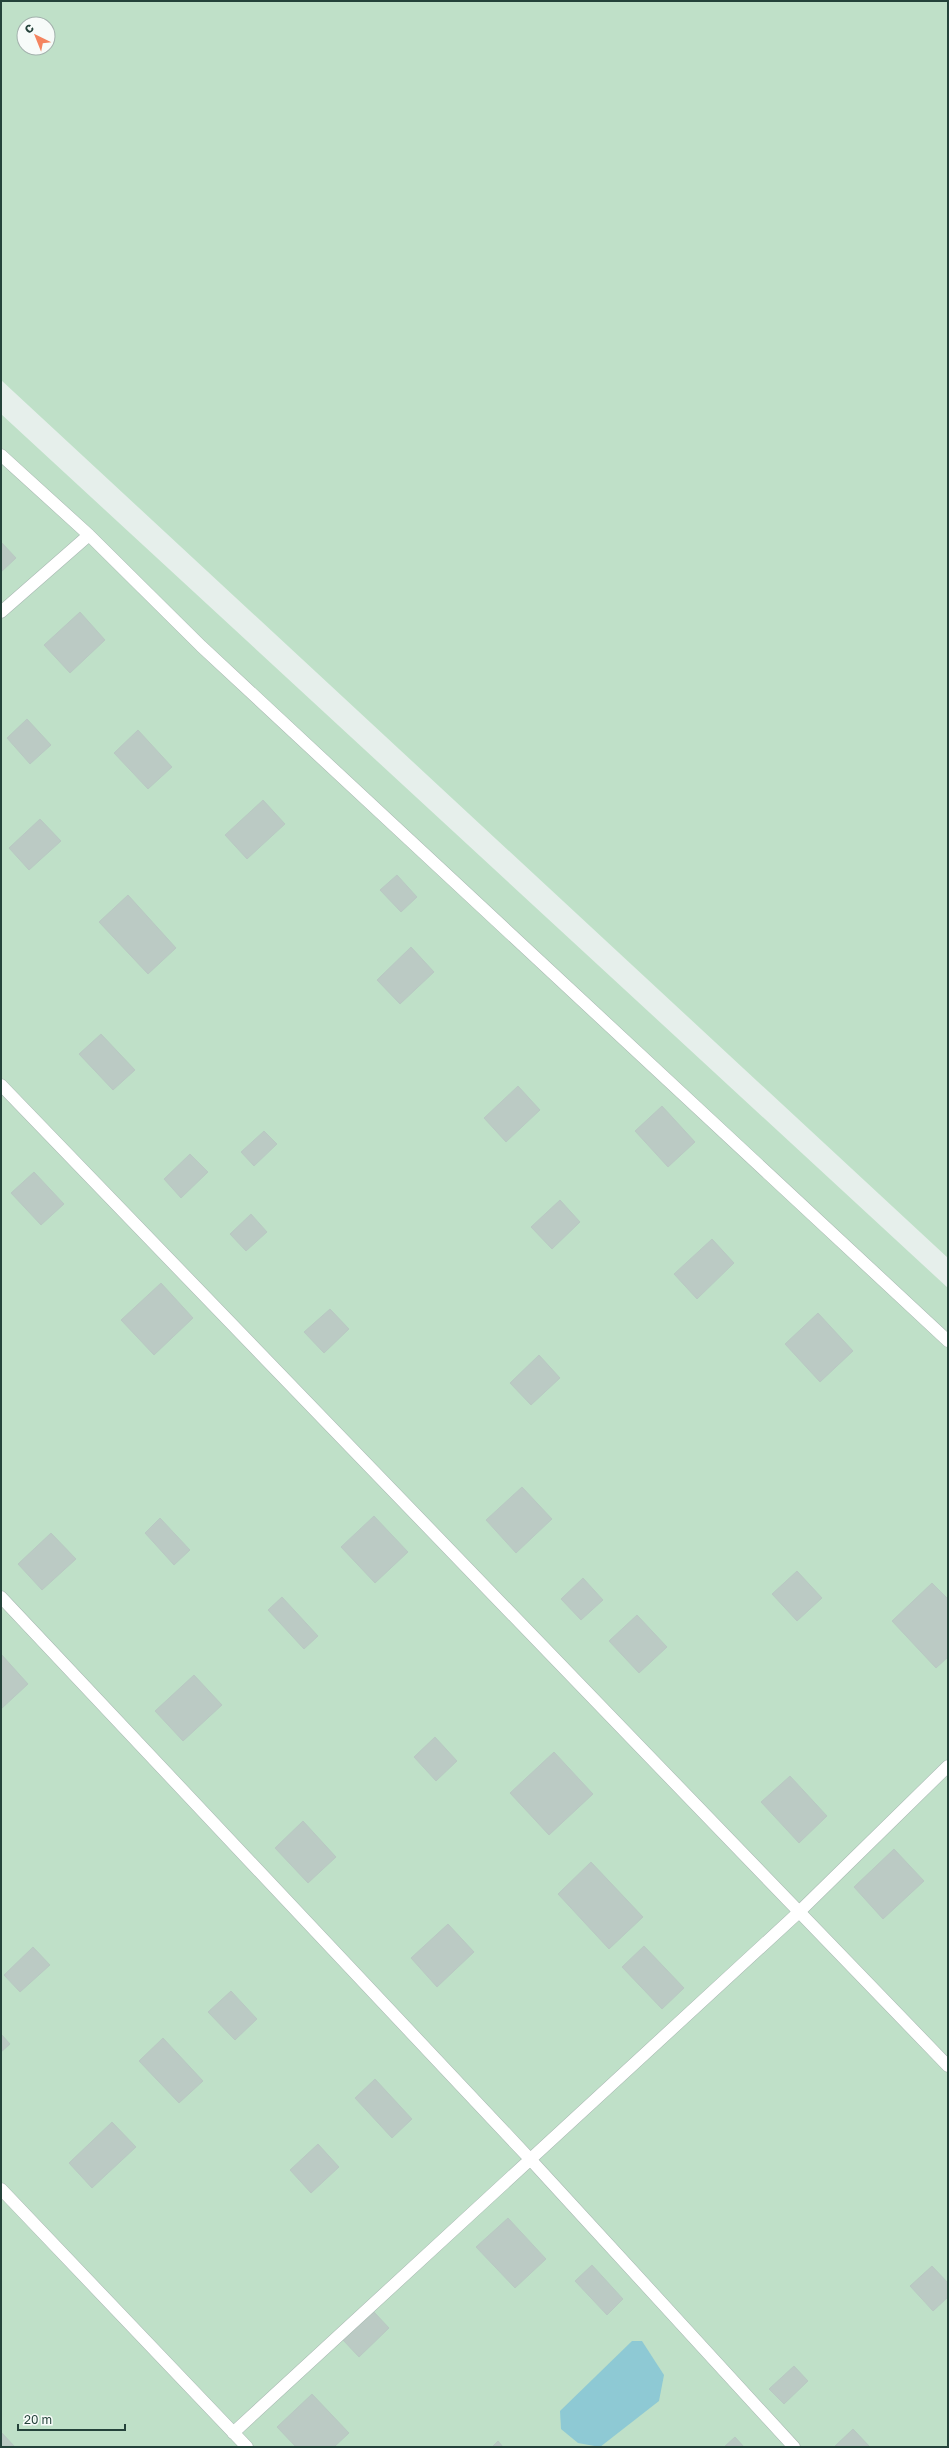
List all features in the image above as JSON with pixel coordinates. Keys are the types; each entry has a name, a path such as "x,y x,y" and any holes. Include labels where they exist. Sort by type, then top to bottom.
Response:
{"street":[{"path":"1,455 89,535 201,646 948,1341"},
{"path":"1,612 89,535"},
{"path":"1,1085 948,2066"},
{"path":"1,1596 530,2159 794,2447"},
{"path":"233,2433 799,1912 948,1766"},
{"path":"1,2189 247,2447"}],"green space":[{"path":"1,1 948,1 948,1258 1,380"},
{"path":"1,414 948,1288 948,2447 1,2447"}],"water":[{"path":"632,2341 642,2341 664,2375 659,2401 600,2447 578,2443 561,2429 560,2411"}],"building":[{"path":"1,542 16,558 1,572"},
{"path":"80,612 105,640 70,673 44,645"},
{"path":"27,719 51,745 30,764 7,738"},
{"path":"138,730 172,767 148,789 114,753"},
{"path":"263,800 285,824 247,859 225,835"},
{"path":"40,819 61,841 29,870 9,848"},
{"path":"397,875 417,897 401,912 380,890"},
{"path":"128,895 176,948 148,974 99,922"},
{"path":"411,947 434,972 400,1004 377,980"},
{"path":"101,1034 135,1070 113,1090 79,1054"},
{"path":"518,1086 540,1110 506,1142 484,1118"},
{"path":"662,1106 695,1142 668,1167 635,1131"},
{"path":"264,1131 277,1144 254,1166 241,1152"},
{"path":"190,1154 208,1172 181,1198 164,1179"},
{"path":"34,1172 64,1204 41,1225 11,1193"},
{"path":"560,1200 580,1222 552,1249 531,1227"},
{"path":"251,1214 267,1232 246,1251 230,1234"},
{"path":"712,1239 734,1263 697,1299 674,1274"},
{"path":"161,1283 193,1318 154,1355 121,1320"},
{"path":"330,1309 349,1329 324,1353 304,1332"},
{"path":"818,1313 853,1351 820,1382 785,1344"},
{"path":"539,1355 560,1378 531,1405 510,1383"},
{"path":"522,1487 552,1519 516,1553 486,1520"},
{"path":"374,1516 408,1552 375,1583 341,1547"},
{"path":"160,1518 190,1550 174,1565 145,1533"},
{"path":"51,1533 76,1559 42,1590 18,1564"},
{"path":"797,1571 822,1598 797,1621 772,1594"},
{"path":"583,1578 603,1600 581,1620 561,1599"},
{"path":"932,1583 948,1599 948,1657 936,1668 892,1621"},
{"path":"282,1597 318,1636 304,1649 268,1610"},
{"path":"637,1615 667,1647 639,1673 609,1641"},
{"path":"1,1654 28,1684 1,1709"},
{"path":"194,1675 222,1705 183,1741 155,1711"},
{"path":"435,1737 457,1761 436,1781 414,1757"},
{"path":"554,1752 593,1794 549,1835 510,1793"},
{"path":"790,1776 827,1816 799,1843 761,1802"},
{"path":"303,1821 336,1857 308,1883 275,1848"},
{"path":"894,1849 924,1881 883,1919 854,1887"},
{"path":"591,1862 643,1917 609,1949 558,1894"},
{"path":"448,1924 474,1952 437,1987 411,1958"},
{"path":"644,1946 684,1988 662,2009 622,1967"},
{"path":"33,1947 50,1965 20,1992 4,1975"},
{"path":"231,1991 257,2019 235,2040 208,2012"},
{"path":"1,2034 10,2044 1,2052"},
{"path":"163,2038 203,2081 179,2103 139,2061"},
{"path":"375,2079 412,2119 392,2138 355,2098"},
{"path":"112,2122 136,2147 92,2188 69,2163"},
{"path":"318,2144 339,2167 311,2193 290,2170"},
{"path":"508,2218 546,2259 515,2288 476,2247"},
{"path":"592,2265 623,2299 607,2315 575,2281"},
{"path":"932,2266 948,2283 948,2297 933,2311 910,2286"},
{"path":"374,2312 389,2328 359,2357 343,2340"},
{"path":"794,2366 808,2381 784,2404 769,2389"},
{"path":"312,2394 349,2433 334,2447 296,2447 277,2427"},
{"path":"853,2429 870,2447 834,2447"},
{"path":"1,2432 15,2447 1,2447"},
{"path":"735,2437 744,2447 724,2447"},
{"path":"498,2441 503,2447 492,2447"}]}
